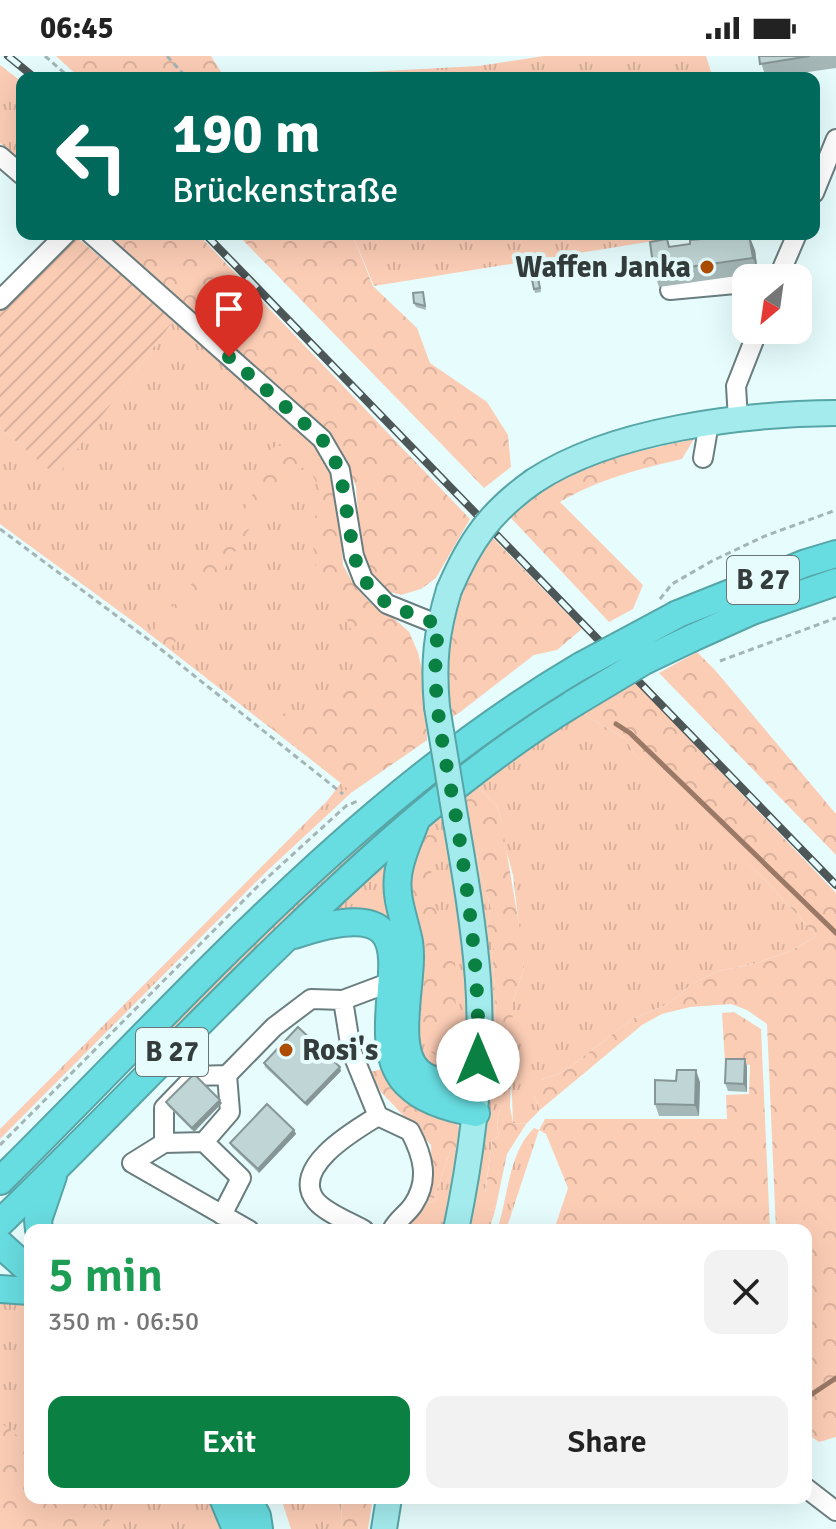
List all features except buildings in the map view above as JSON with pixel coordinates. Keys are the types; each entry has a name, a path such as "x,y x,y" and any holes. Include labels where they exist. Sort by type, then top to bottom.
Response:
{"highway":[{"name":"B 27","path":"0,1181 240,940 398,795 465,743 543,688 668,608 836,554"},
{"name":"B 27","path":"0,1223 368,858 483,765 574,703 644,661 752,611 836,582"},
{"path":"417,816 402,858 397,893 411,963 405,1041 409,1059 418,1072 432,1080 478,1085"},
{"path":"287,937 326,924 355,921 371,923 383,931 391,948 390,1046 397,1070 407,1084 427,1099 476,1113"},
{"path":"38,1224 57,1168"},
{"path":"0,1244 24,1266"},
{"path":"0,1289 24,1291"},
{"path":"226,1504 236,1529"},
{"path":"250,1504 259,1529"}],"main road":[{"path":"457,1224 476,1113 478,981 434,670 439,625 449,590 476,535 499,508 534,481 573,458 709,423 836,413"},
{"path":"384,1529 388,1504"}],"street":[{"path":"820,178 836,139"},
{"path":"0,156 16,170"},
{"path":"0,300 60,240"},
{"path":"98,240 322,439 340,470 354,556 363,579 387,604 439,625"},
{"path":"784,264 794,240"},
{"path":"670,290 732,284"},
{"path":"738,419 736,386 752,344"},
{"path":"703,458 709,423"},
{"path":"164,1143 164,1108 195,1076 227,1075 274,1027 311,999 343,1000 391,982"},
{"path":"343,1000 351,1050 378,1116 410,1131 424,1162 421,1192 397,1224"},
{"path":"204,1142 230,1112 227,1075"},
{"path":"354,1224 317,1202 309,1187 311,1171 344,1138 378,1116"},
{"path":"222,1215 241,1178 204,1142 164,1143 132,1163 222,1215 238,1224"},
{"path":"812,1493 836,1511"}],"path":[{"path":"45,56 63,72"},
{"path":"167,56 182,72"},
{"path":"668,608 672,584 765,536 836,510"},
{"path":"0,529 153,643 343,794"},
{"path":"720,661 836,618"}],"green space":[{"path":"56,56 211,56 221,72 73,72"},
{"path":"544,56 706,56 711,72 366,72 478,66"},
{"path":"0,65 16,77 16,156 0,143"},
{"path":"69,240 80,240 174,320 57,476 0,428 0,307"},
{"path":"111,240 204,240 470,519 436,578 421,589 401,595 390,592 376,583 362,566 356,486 333,438"},
{"path":"243,240 354,240 373,286 417,328 430,363 487,402 508,435 511,467 484,488"},
{"path":"355,240 660,240 374,286"},
{"path":"174,320 296,426 325,457 340,518 342,565 370,603 409,632 418,653 427,740 352,792 265,873 0,1139 0,1129 327,801 341,783 138,625 0,524 0,428 57,475"},
{"path":"694,439 682,459 604,481 560,502 643,585 633,609 609,622 510,517 550,486 584,469 620,456"},
{"path":"301,445 325,457 330,465 340,518 343,565 354,585 370,603 409,632 425,681 427,740 352,792 267,724 283,713 301,719 317,714 353,687 360,675 362,658 344,611 310,577 316,557 307,537 318,509 319,493 306,467 299,469 259,513 209,594 167,629 176,641 170,649 150,634 202,571 240,518 253,493 263,456 276,446"},
{"path":"492,537 582,629 557,650 534,655 448,719 445,655 449,620 457,598"},
{"path":"697,652 836,814 836,855 659,673"},
{"path":"635,682 836,893 836,1437 819,1442 812,1437 812,1224 776,1224 767,1024 747,1010 731,1004 690,1007 662,1014 642,1025 540,1110 534,1095 535,1087 542,1080 565,1071 632,1019 668,1004 693,983 719,971 757,963 790,951 817,936 766,881 651,772 634,754 626,739 581,713"},
{"path":"581,713 626,739 634,754 766,881 817,936 790,951 757,963 719,971 693,983 668,1004 632,1019 565,1071 542,1080 534,1095 540,1110 526,1124 513,1123 510,1044 513,1001 524,969 513,875 501,819 497,807 478,786"},
{"path":"434,778 436,788 313,894 10,1196 140,1065 191,1004 322,874"},
{"path":"478,786 497,807 501,819 524,969 513,1001 510,1107 513,1123 526,1124 507,1154 495,1211 487,1208 484,1202 492,1141 499,1135 497,1123 503,1071 497,1042 491,954 495,952 487,929 491,908 477,861 479,845 469,819 465,796"},
{"path":"467,808 479,845 477,861 491,908 487,929 495,945 495,952 491,954 497,1042 503,1071 497,1123 499,1135 492,1141 485,1192 487,1208 495,1211 491,1224 469,1224 480,1170 486,1109 486,1033 476,883"},
{"path":"441,816 446,844 451,844 465,963 466,1060 449,1075 418,1062 404,859 429,824"},
{"path":"433,829 438,837 431,868 434,904 443,934 455,956 456,1042 452,1050 442,1056 428,1049 420,1037 426,943 408,889 405,862"},
{"path":"388,859 387,881 402,938 399,1034 402,1052 409,1068 420,1081 461,1094 463,1099 445,1100 424,1090 401,1067 394,1044 396,960 393,936 382,920 361,913 325,919"},
{"path":"734,1012 761,1029 770,1224 556,1224 568,1188 546,1134 539,1130 545,1119 727,1119 726,1095 749,1094 750,1065 725,1063 722,1013"},
{"path":"390,1067 455,1121 460,1129 461,1143 450,1152 433,1201 427,1203 432,1185 431,1145 381,1092 370,1072"},
{"path":"534,1128 539,1130 508,1224 499,1224 514,1163 525,1138"},
{"path":"461,1143 447,1224 408,1224 427,1203 433,1201 450,1152"},
{"path":"0,1298 24,1303 24,1504 210,1504 220,1529 0,1529"},
{"path":"0,1422 24,1441 24,1504 94,1504 118,1529 0,1529"},
{"path":"283,1504 341,1504 342,1529 291,1529"},
{"path":"341,1504 372,1504 368,1529 342,1529"}],"waterway":[{"path":"616,724 630,733 836,933"},
{"path":"812,1394 836,1378"}],"railway":[{"path":"8,56 28,72"},
{"path":"211,240 836,885"}],"place":[{"name":"Waffen Janka","path":"707,267"},
{"name":"Rosi's","path":"286,1050"}],"route":[{"path":"229,357 322,439 340,470 354,556 363,579 387,604 439,625 434,670 437,707 478,981 478,1060"}]}
